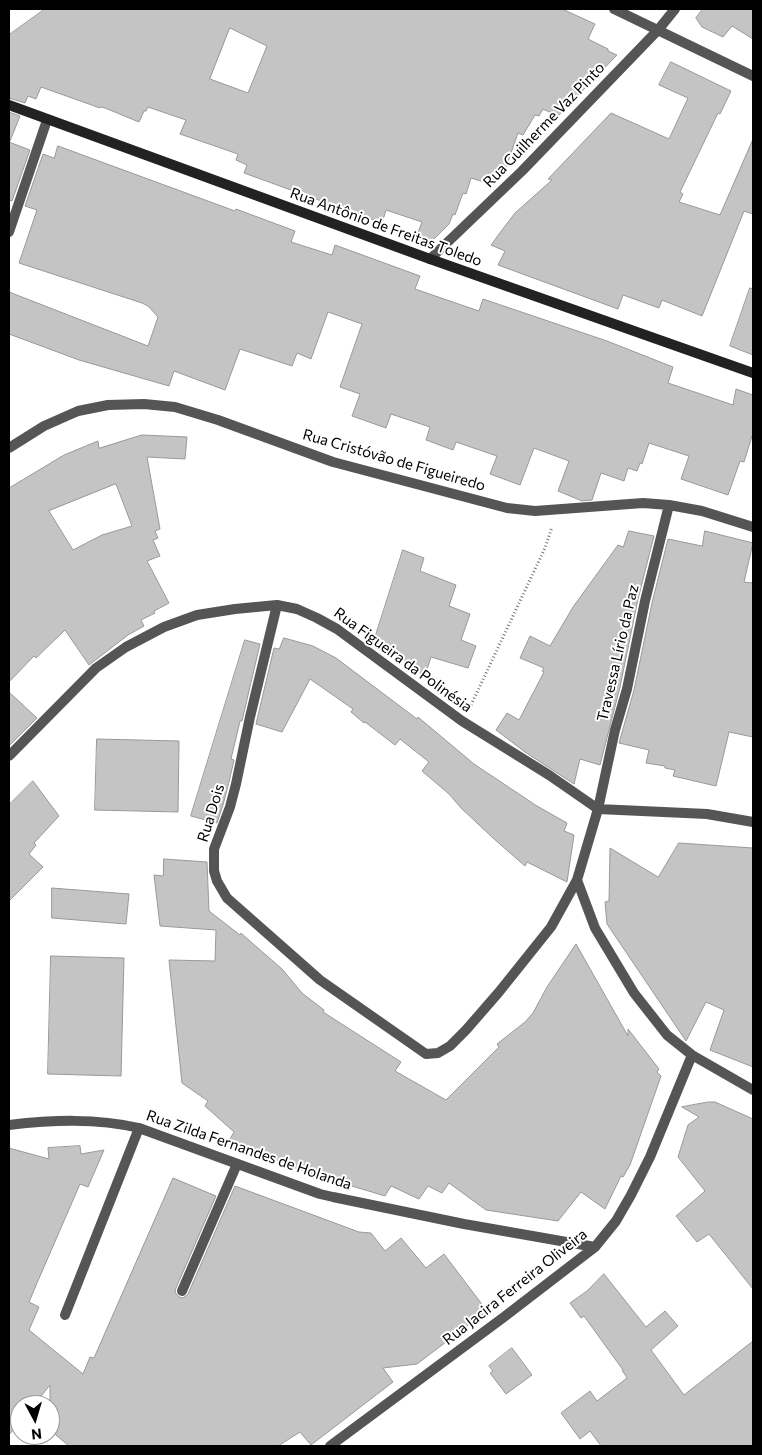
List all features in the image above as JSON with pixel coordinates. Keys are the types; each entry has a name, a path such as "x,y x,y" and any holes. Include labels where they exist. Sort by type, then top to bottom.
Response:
{"street":[{"path":"614,9 753,76"},
{"name":"Rua Guilherme Vaz Pinto","path":"430,259 522,171 658,30 675,9"},
{"name":"Rua Antônio de Freitas Toledo","path":"9,105 430,259 753,373"},
{"path":"9,232 47,120"},
{"name":"Rua Cristóvão de Figueiredo","path":"9,448 44,426 78,410 108,405 144,404 175,407 218,420 333,462 507,508 535,511 643,503 669,505 702,511 753,527"},
{"name":"Travessa Lírio da Paz","path":"578,880 598,809 627,689 645,601 669,505"},
{"name":"Rua Figueira da Polinésia","path":"9,756 96,668 126,647 164,627 197,615 278,605 297,609 337,629 462,721 549,775 598,809"},
{"name":"Rua Dois","path":"278,605 230,807 214,849 214,871 217,881 227,898 320,980 426,1054 438,1053 450,1046 494,998 551,927 578,880"},
{"path":"598,809 707,814 753,822"},
{"path":"578,880 595,928 634,993 667,1035 692,1055 753,1090"},
{"name":"Rua Jacira Ferreira Oliveira","path":"330,1446 595,1247 616,1221 639,1180 692,1055"},
{"name":"Rua Zilda Fernandes de Holanda","path":"9,1124 92,1120 118,1123 139,1128 320,1194 464,1224 595,1247"},
{"path":"65,1315 139,1128"},
{"path":"182,1291 237,1164"}],"path":[{"path":"462,721 544,548 558,510"}],"building":[{"path":"45,9 562,9 595,24 588,39 617,55 558,116 543,109 539,116 535,115 523,135 518,133 505,170 490,184 471,178 466,194 463,193 455,215 453,214 449,224 432,241 417,235 422,222 386,210 382,223 244,173 247,165 236,160 238,154 180,134 186,120 148,107 139,122 105,108 100,108 41,87 36,99 28,96 25,103 9,98 9,35","holes":["230,28 267,46 248,93 210,79"]},
{"path":"703,9 753,9 753,39 732,26 723,37 702,27 696,18"},
{"path":"671,62 731,91 720,114 718,113 680,192 683,194 679,202 720,215 753,139 753,214 744,211 702,316 662,300 659,308 623,295 618,309 498,265 505,251 491,245 502,230 515,213 552,180 548,179 611,113 669,139 688,98 659,85"},
{"path":"9,112 20,116 10,141 9,141"},
{"path":"9,142 30,150 12,201 9,200"},
{"path":"58,146 295,231 291,242 332,255 335,245 420,276 415,289 479,311 483,299 607,341 673,367 668,383 733,405 736,389 753,395 753,433 744,462 740,461 728,495 681,479 689,456 649,443 642,464 640,463 637,471 628,468 624,481 601,473 592,500 582,501 558,491 569,461 534,448 520,485 490,474 497,456 456,442 453,450 426,440 430,427 391,414 386,428 352,416 360,394 340,387 362,324 328,312 311,359 297,353 292,366 240,349 225,390 174,371 169,386 79,360 9,334 9,292 148,346 158,317 148,306 142,303 19,263 37,210 25,206 43,154 54,158"},
{"path":"750,288 753,289 753,355 730,346"},
{"path":"142,435 187,437 185,459 147,457 160,529 155,531 158,538 153,540 160,556 147,561 169,603 141,620 144,626 128,635 89,665 65,630 36,658 34,656 9,682 9,488 64,455 98,441 99,448","holes":["116,484 132,526 102,535 73,550 49,511"]},
{"path":"629,531 654,536 638,599 620,687 600,765 580,759 574,784 525,752 496,730 507,713 519,720 544,672 542,671 544,668 520,658 530,636 550,646 573,607 618,545 623,547"},
{"path":"705,531 753,543 744,582 753,583 753,737 729,732 716,786 673,776 675,770 665,768 665,766 646,763 649,750 619,743 634,690 652,603 668,539 702,546"},
{"path":"403,550 424,558 420,571 456,585 449,606 470,614 461,640 476,646 468,668 431,657 425,676 375,638"},
{"path":"284,638 313,646 336,658 417,719 418,717 474,764 537,806 567,823 564,831 574,835 567,882 527,862 525,866 422,771 429,762 400,739 395,745 351,712 353,709 310,679 282,732 256,724 274,648 279,649"},
{"path":"245,640 260,644 231,759 234,760 229,782 217,823 191,816"},
{"path":"9,692 37,718 9,746"},
{"path":"97,739 179,741 178,812 95,810"},
{"path":"33,781 59,816 34,843 36,845 29,854 43,867 9,901 9,805"},
{"path":"679,843 753,848 753,1067 710,1050 724,1010 706,1002 686,1041 607,924 605,902 609,901 610,848 658,877"},
{"path":"164,859 207,862 209,911 240,935 241,933 282,969 302,993 324,1010 323,1012 401,1062 395,1071 446,1100 499,1047 497,1044 525,1022 533,1013 547,987 576,944 628,1036 628,1029 659,1069 657,1072 661,1076 630,1165 623,1177 621,1176 605,1209 581,1192 558,1221 486,1210 449,1183 442,1193 428,1186 419,1199 391,1186 385,1196 309,1173 246,1149 230,1139 234,1132 205,1106 208,1101 182,1083 169,960 215,961 216,930 160,926 154,875 163,876"},
{"path":"52,888 129,894 126,924 52,918"},
{"path":"51,956 124,958 121,1076 48,1074"},
{"path":"715,1102 753,1119 753,1289 709,1234 697,1242 676,1216 705,1191 678,1157 688,1125 699,1117 682,1107"},
{"path":"80,1146 81,1154 104,1150 88,1187 80,1184 29,1302 39,1307 29,1330 83,1374 90,1357 94,1358 173,1178 216,1196 176,1288 175,1292 179,1297 183,1298 188,1294 235,1186 359,1232 371,1233 385,1251 401,1238 426,1268 444,1254 487,1311 417,1364 383,1368 393,1382 311,1445 300,1432 278,1446 69,1446 60,1438 60,1395 50,1395 50,1385 42,1395 10,1395 9,1435 9,1148 49,1159 48,1148"},
{"path":"604,1274 646,1327 665,1311 678,1326 651,1350 684,1395 753,1341 753,1446 601,1446 590,1431 580,1439 561,1413 590,1391 597,1401 627,1378 584,1316 581,1318 570,1303 587,1291"},
{"path":"512,1348 532,1375 506,1394 490,1373 493,1371 489,1366"}]}
